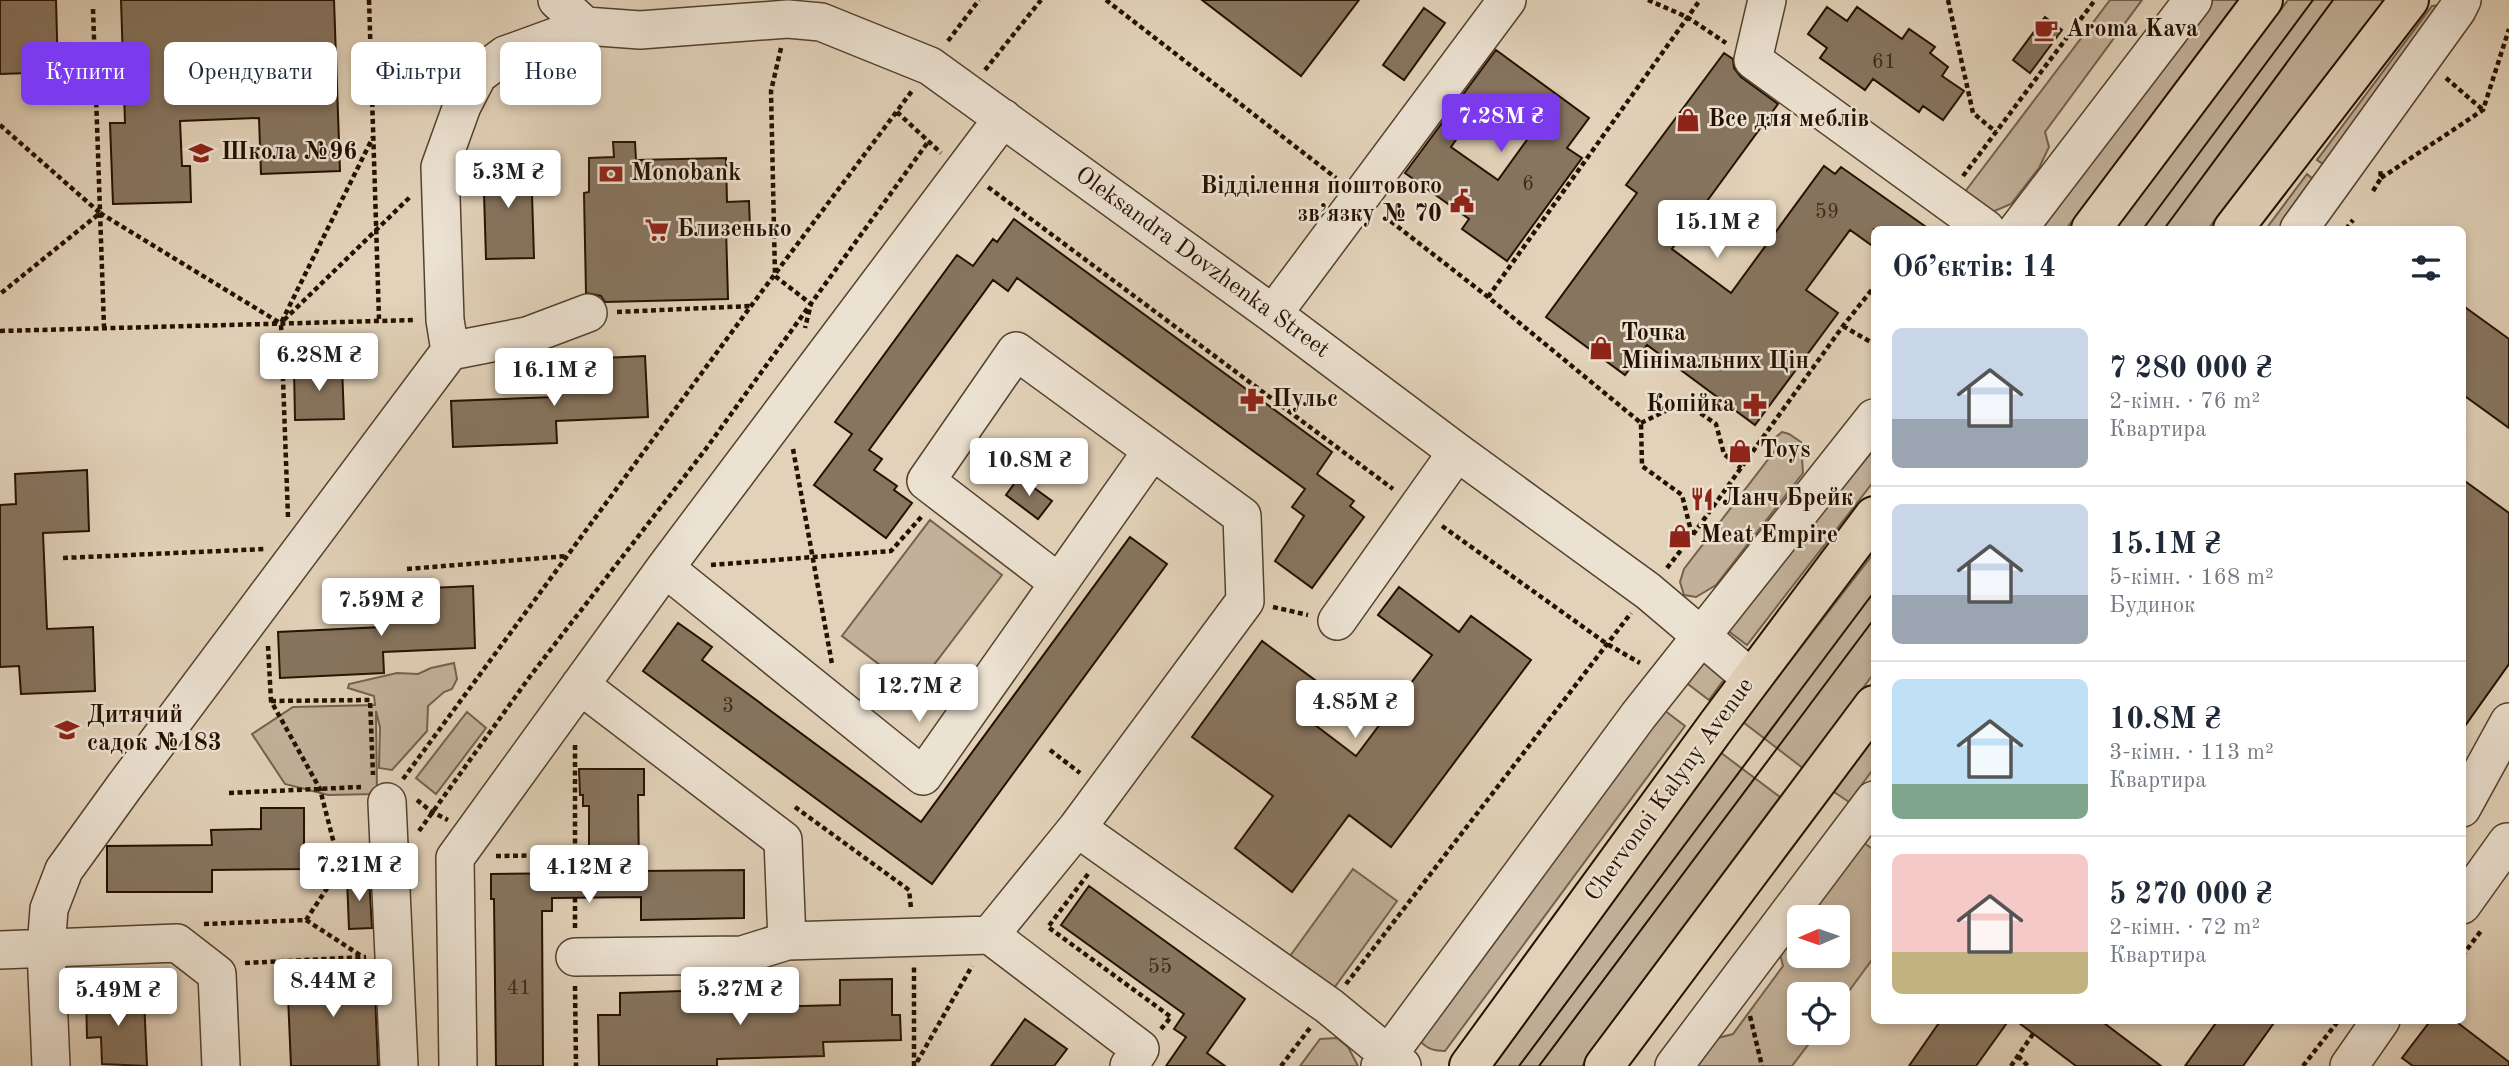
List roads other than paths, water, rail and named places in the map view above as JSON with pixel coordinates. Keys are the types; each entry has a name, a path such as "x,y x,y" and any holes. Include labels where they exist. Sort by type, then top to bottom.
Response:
{"main road":[{"path":"2093,226 2263,0"},
{"path":"2235,226 2409,0"},
{"name":"Chervonoi Kalyny Avenue","path":"1469,1066 1871,520"},
{"path":"1604,1066 1871,709"}],"street":[{"path":"557,0 585,26"},
{"path":"1273,314 1507,0"},
{"path":"1767,0 1753,61 1982,226"},
{"path":"2020,226 2193,0"},
{"path":"2301,226 2462,1"},
{"name":"Oleksandra Dovzhenka Street","path":"448,335 440,167 462,106 478,75 505,55 585,26 640,30 809,14 930,66 1273,314 1648,591 1752,679"},
{"path":"458,1066 455,858 665,568 1003,118"},
{"path":"51,1066 46,949 50,909 64,870 289,565 448,335 527,336 588,313"},
{"path":"990,935 1077,828 1245,601 1242,516 1016,351 926,481 1059,583"},
{"path":"1077,828 1329,1006 1390,1062 1638,716 1871,422"},
{"path":"665,568 923,776 1152,451"},
{"path":"1337,621 1457,452"},
{"path":"580,685 783,840 787,941"},
{"path":"2466,801 2509,722"},
{"path":"387,802 390,875 379,956 399,1066"},
{"path":"1674,1066 1871,804"},
{"path":"2466,811 2508,842 2474,915"},
{"path":"575,957 743,955 787,941 990,935 1140,1049 1129,1066"},
{"path":"0,950 177,943 217,974 221,1066"},
{"path":"2349,1066 2379,1024"}],"tram line":[{"path":"2145,226 2313,0"},
{"path":"2166,226 2333,0"},
{"path":"1519,1066 1871,596"},
{"path":"1539,1066 1871,623"}],"place":[{"name":"Aroma Kava","path":"2046,30"},
{"name":"Все для меблів","path":"1688,120"},
{"name":"Школа №96","path":"201,153"},
{"name":"Monobank","path":"611,174"},
{"name":"Відділення поштового зв’язку № 70","path":"1462,201"},
{"name":"Близенько","path":"657,230"},
{"name":"Точка Мінімальних Цін","path":"1601,348"},
{"name":"Пульс","path":"1252,400"},
{"name":"Копійка","path":"1755,405"},
{"name":"Toys","path":"1740,451"},
{"name":"Ланч Брейк","path":"1702,499"},
{"name":"Meat Empire","path":"1680,536"},
{"name":"Дитячий садок №183","path":"67,730"}]}
